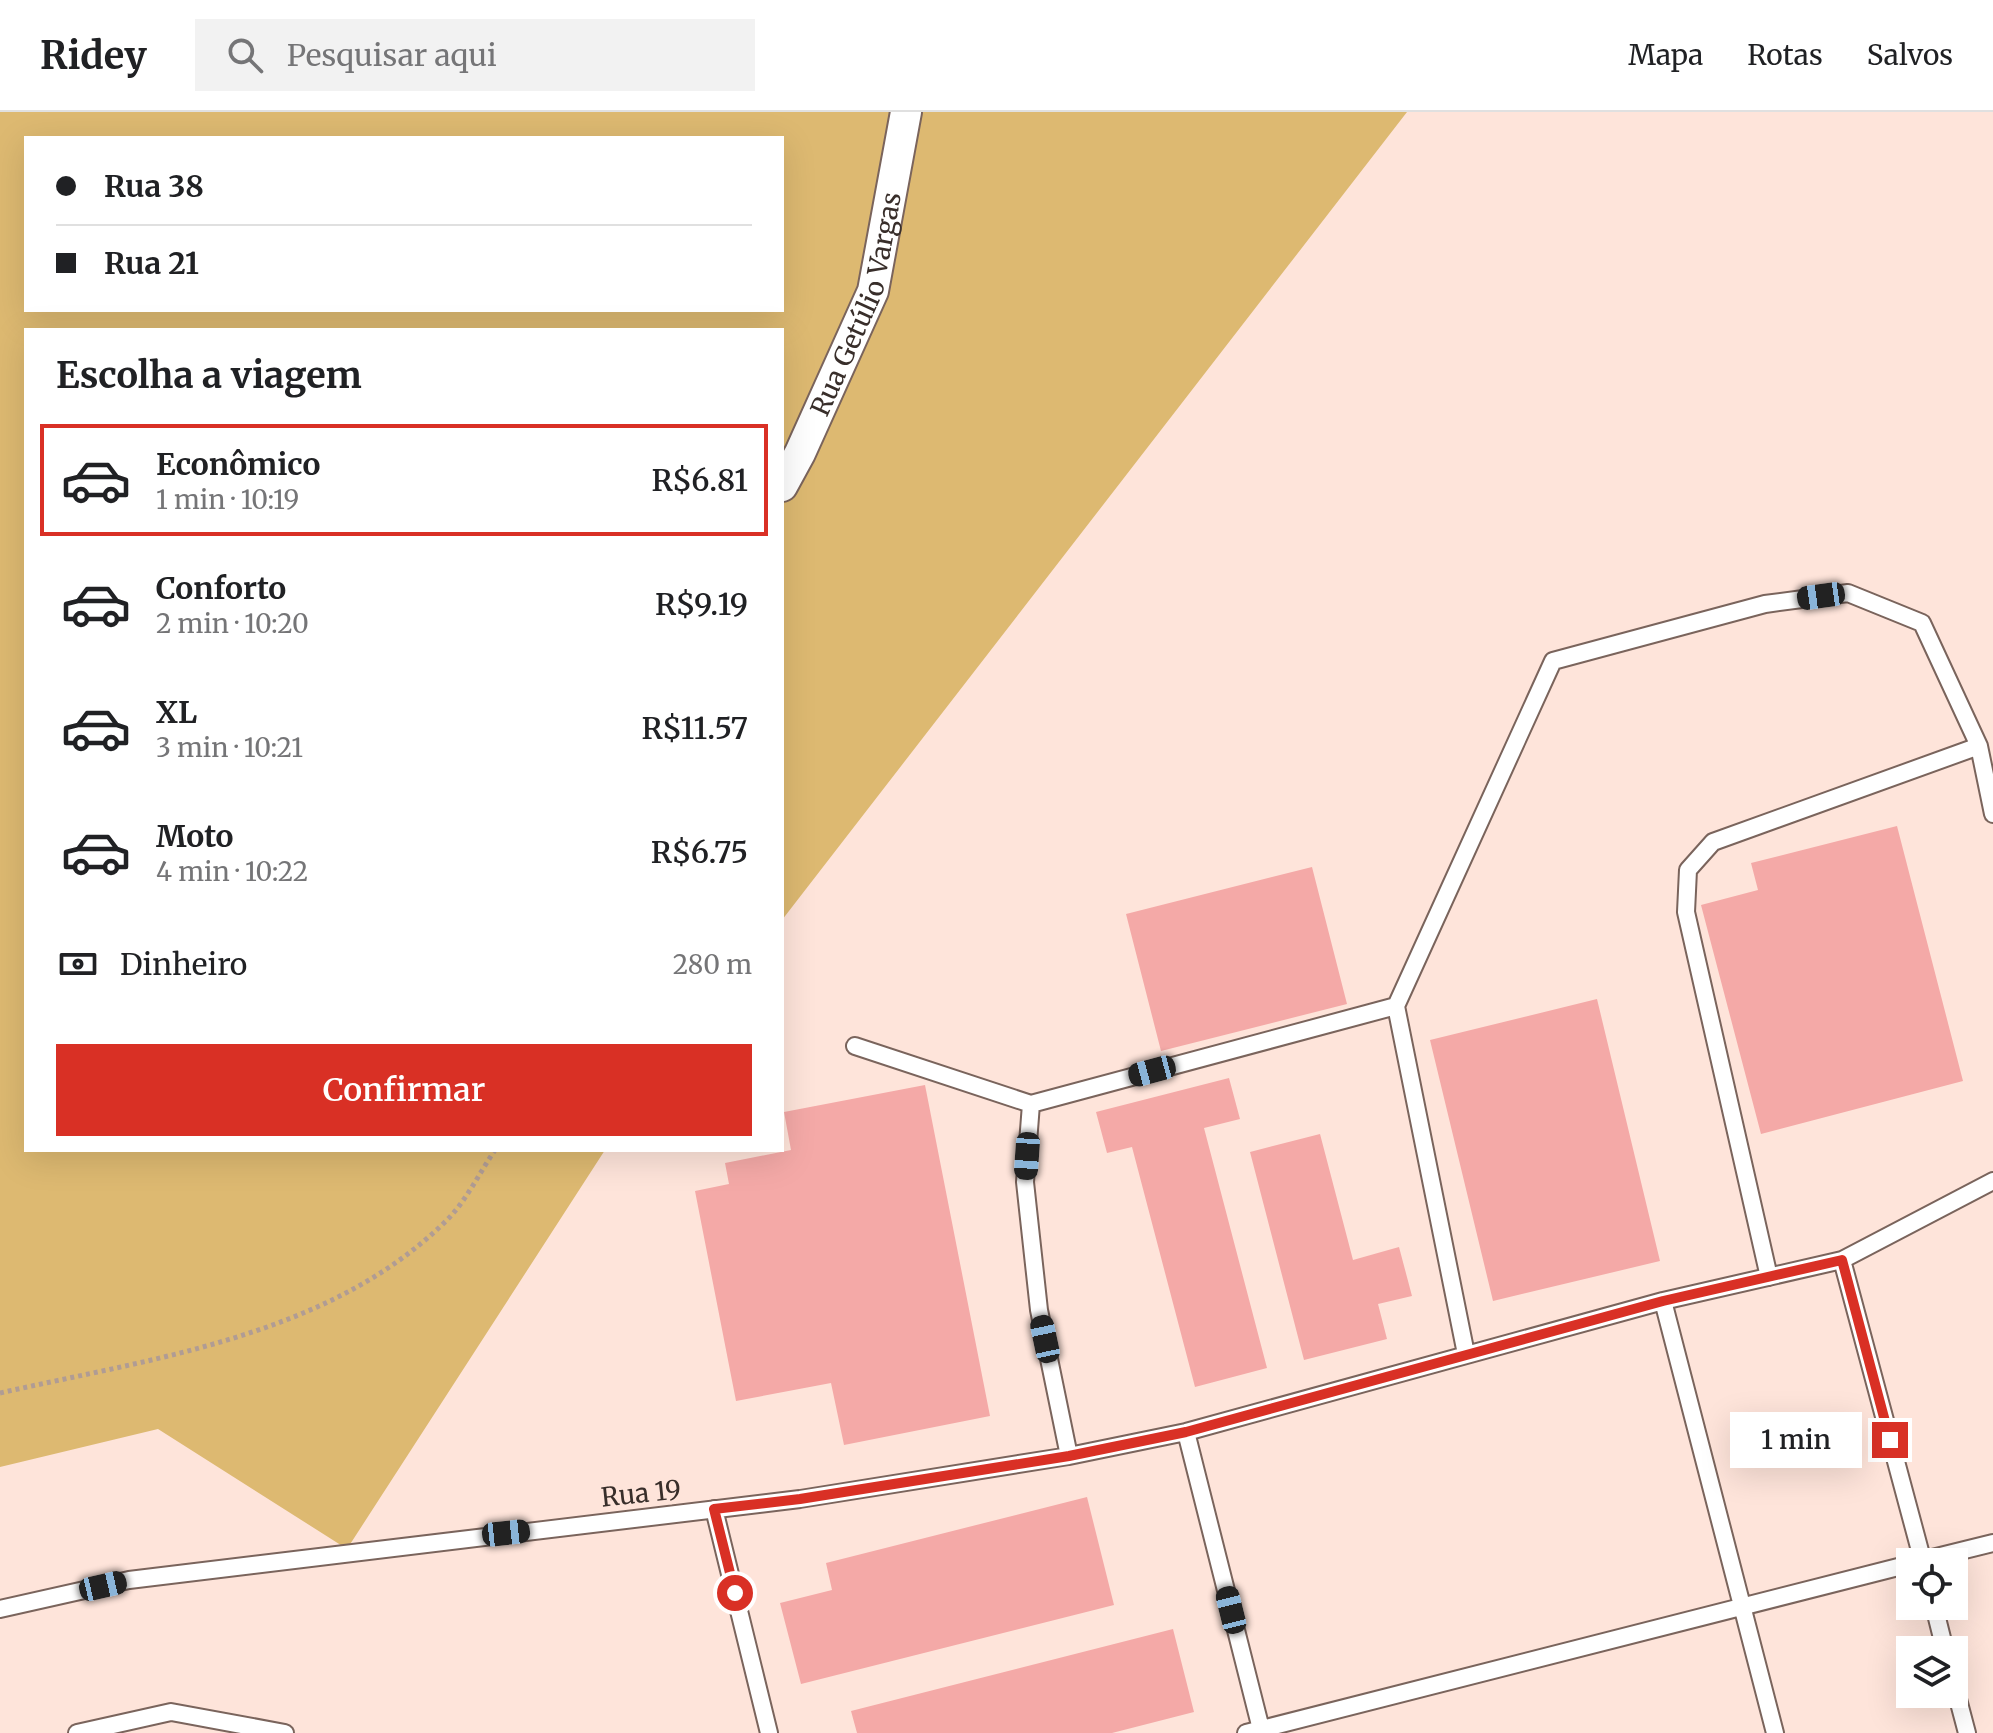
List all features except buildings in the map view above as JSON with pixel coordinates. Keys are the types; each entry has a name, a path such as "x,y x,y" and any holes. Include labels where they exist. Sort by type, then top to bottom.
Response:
{"street":[{"name":"Rua Getúlio Vargas","path":"784,482 873,291 906,112"}],"lane":[{"path":"1466,1354 1396,1006 1553,661 1765,604 1848,593 1922,623 1979,746 1993,814"},
{"path":"1769,1277 1686,912 1688,870 1713,842 1979,746"},
{"path":"855,1046 1031,1104 1396,1006"},
{"path":"1031,1104 1025,1182 1039,1310 1069,1456"},
{"name":"Rua 19","path":"0,1609 129,1580 800,1499 1069,1456 1186,1432 1663,1301 1842,1260 1993,1181"},
{"path":"1842,1260 1914,1548"},
{"path":"1663,1301 1775,1733"},
{"path":"1186,1432 1254,1731 1896,1568"},
{"path":"714,1509 769,1733"},
{"path":"1968,1549 1993,1543"},
{"path":"1960,1708 1967,1733"},
{"path":"77,1733 171,1712 285,1733"}],"path":[{"path":"0,1393 234,1339 367,1284 448,1219 494,1152"}],"shaded area":[{"path":"0,112 1407,112 784,917 784,328 24,328 24,1152 604,1152 347,1549 158,1429 0,1467"}],"route":[{"path":"735,1593 714,1509 800,1499 1069,1456 1186,1432 1663,1301 1842,1260 1890,1440"}]}
